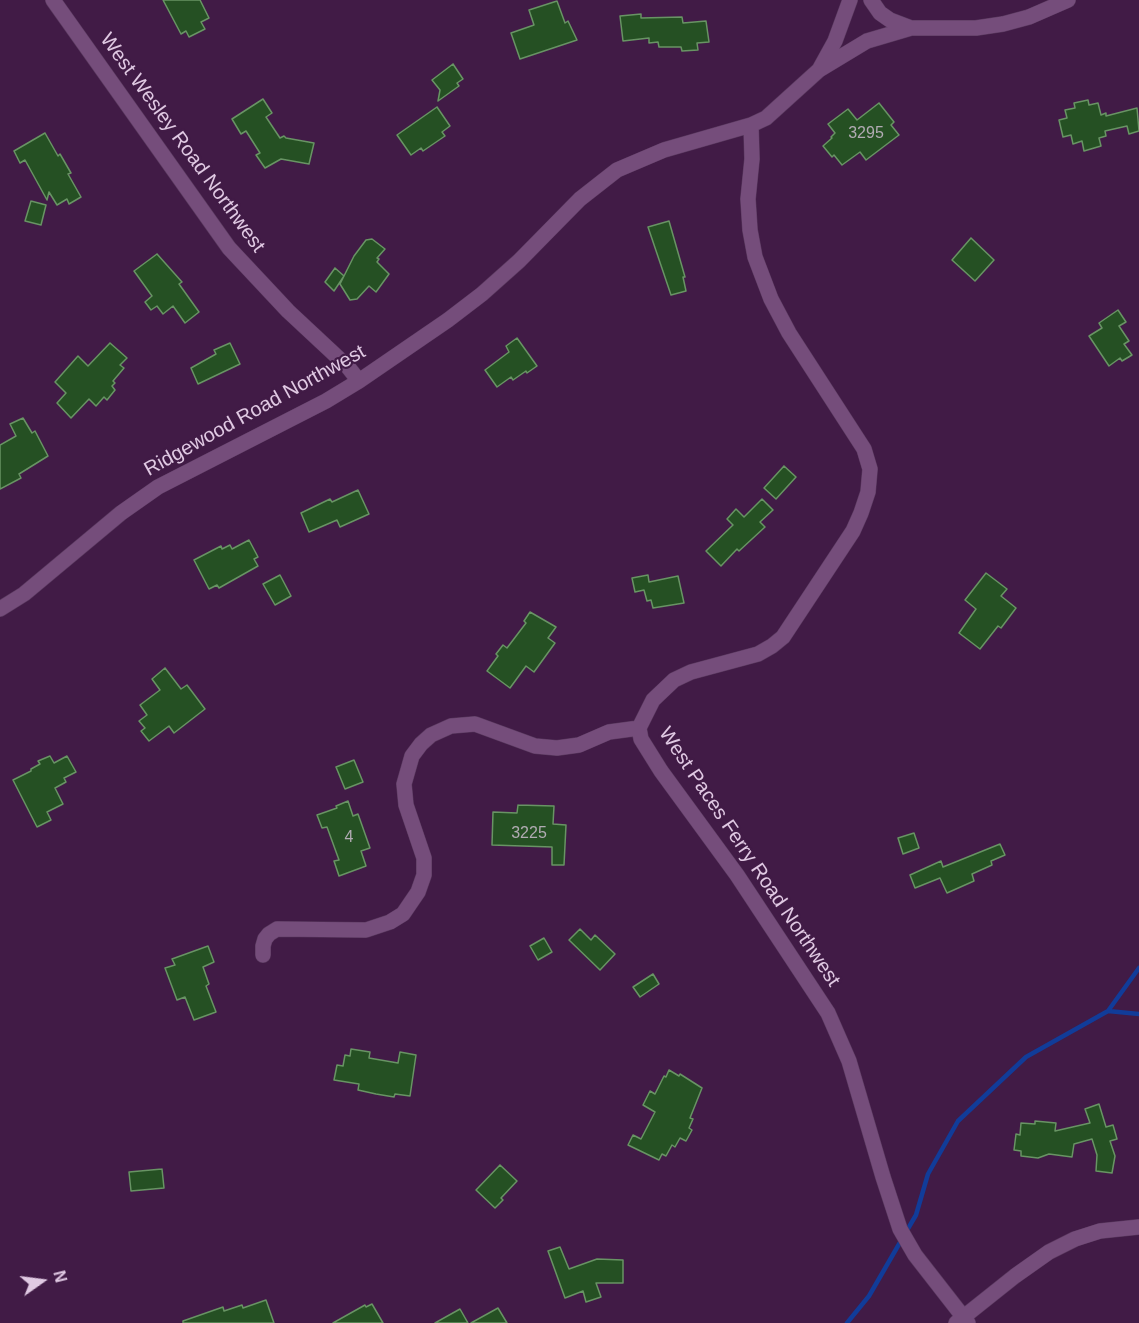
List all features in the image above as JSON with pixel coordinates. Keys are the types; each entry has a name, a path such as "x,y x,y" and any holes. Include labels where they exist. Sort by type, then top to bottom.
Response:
{"street":[{"name":"West Wesley Road Northwest","path":"53,0 229,248 288,311 348,367 359,381"},
{"path":"819,70 835,40 850,0"},
{"path":"871,0 880,13 890,21 911,28"},
{"name":"Ridgewood Road Northwest","path":"0,609 24,594 121,513 158,487 262,435 359,381 482,294 519,261 580,199 617,170 664,150 751,125 766,118 819,70 867,41 911,28 976,28 1003,24 1068,0"},
{"name":"West Paces Ferry Road Northwest","path":"751,125 752,159 748,199 750,230 756,257 771,299 789,333 864,449 870,470 868,492 853,531 783,637 758,654 691,672 674,680 653,700 639,728 641,739 661,771 737,875 828,1013 849,1060 882,1177 900,1229 915,1255 962,1321"},
{"path":"263,955 262,946 265,939 277,929 366,930 390,922 403,914 418,892 424,875 424,858 406,805 404,784 412,756 431,735 452,726 475,724 535,746 557,748 579,745 609,732 639,728"},
{"path":"962,1321 1015,1276 1049,1252 1066,1243 1100,1231 1139,1227"}],"building":[{"path":"163,0 200,0 209,18 201,22 205,29 189,37 186,31 181,34"},
{"path":"557,1 565,23 568,21 577,40 520,59 511,33 534,25 529,10"},
{"path":"641,14 641,18 682,17 683,23 706,21 709,42 697,43 698,50 682,51 681,47 659,47 658,42 649,43 649,38 623,41 620,16"},
{"path":"453,64 463,79 457,83 459,86 438,101 440,90 432,80"},
{"path":"263,99 272,113 266,117 280,138 284,136 314,143 309,164 281,159 265,168 256,155 260,153 246,131 241,134 232,119"},
{"path":"1088,100 1089,105 1098,103 1101,115 1106,113 1106,116 1137,108 1139,131 1129,134 1127,126 1105,131 1106,136 1099,138 1101,146 1084,151 1082,141 1073,144 1071,135 1063,137 1059,120 1067,118 1065,110 1075,108 1074,103"},
{"path":"879,103 894,122 891,125 899,135 866,160 860,152 842,165 823,146 835,133 828,124 848,109 857,120"},
{"path":"437,107 450,126 442,132 445,136 423,151 421,148 411,155 397,135"},
{"path":"45,133 71,173 68,174 81,197 69,204 67,199 57,205 49,192 47,200 25,160 20,163 14,151"},
{"path":"31,201 46,205 41,225 25,221"},
{"path":"669,221 685,277 683,277 686,291 671,295 648,227"},
{"path":"971,238 994,260 975,281 952,260"},
{"path":"372,239 385,249 377,258 379,259 377,262 389,274 376,292 369,286 357,299 350,300 340,284 354,256 366,240"},
{"path":"157,254 182,282 179,284 199,312 185,323 173,306 163,314 157,306 151,310 145,302 152,296 134,271"},
{"path":"335,268 344,276 334,291 325,282"},
{"path":"1118,310 1126,322 1119,326 1129,341 1124,344 1132,355 1122,361 1120,358 1109,366 1089,336 1102,328 1099,323"},
{"path":"517,338 537,366 513,380 511,377 497,387 485,370 509,352 506,346"},
{"path":"110,343 127,358 120,365 124,368 113,381 115,383 112,386 115,390 107,400 104,397 96,406 89,399 71,418 57,403 66,393 55,382 78,356 88,366"},
{"path":"230,343 240,364 198,384 191,368 216,354 214,350"},
{"path":"23,418 32,433 35,431 48,456 19,474 21,478 0,489 0,445 16,436 10,424"},
{"path":"784,466 796,477 776,499 764,488"},
{"path":"358,490 369,514 340,527 337,520 309,532 301,513 330,499 332,502"},
{"path":"762,499 773,510 760,522 765,527 739,551 737,549 721,566 706,551 733,525 727,519 736,509 744,517"},
{"path":"249,540 258,557 254,559 258,566 219,588 217,585 209,589 194,560 221,546 222,549 230,545 232,549"},
{"path":"986,573 1007,589 1001,596 1016,608 1001,628 998,626 980,649 959,633 976,609 965,600"},
{"path":"280,575 291,596 275,605 263,584"},
{"path":"648,575 649,582 678,576 684,603 653,608 651,600 647,601 644,590 635,592 632,578"},
{"path":"530,612 556,627 548,638 555,643 534,672 526,666 510,688 487,671 503,645 507,648 526,623 524,621"},
{"path":"165,668 181,689 187,685 205,709 174,733 169,726 149,741 141,731 145,728 139,721 147,715 140,705 160,690 152,679"},
{"path":"50,756 54,763 67,756 76,772 64,778 66,782 55,788 63,804 47,812 51,820 37,827 13,780 31,771 40,764 38,761"},
{"path":"354,760 363,782 345,789 336,767"},
{"path":"348,801 353,816 358,814 370,848 361,851 366,866 339,876 334,861 339,860 327,827 322,828 317,815 337,808 336,806"},
{"path":"518,805 554,806 553,824 566,825 564,865 552,865 552,847 492,845 493,812 517,813"},
{"path":"914,833 919,848 903,854 898,838"},
{"path":"1000,844 1005,855 991,861 992,865 972,874 974,881 947,893 940,878 915,888 910,875 941,861 943,867"},
{"path":"580,929 591,940 595,935 615,954 600,970 569,940"},
{"path":"544,938 552,952 538,960 530,946"},
{"path":"208,946 214,962 203,967 209,984 206,986 216,1012 194,1020 185,997 177,1000 165,968 175,965 172,959"},
{"path":"653,974 659,984 640,997 633,987"},
{"path":"351,1049 370,1052 369,1058 398,1063 400,1052 416,1055 410,1096 395,1094 394,1097 376,1094 358,1090 359,1084 334,1080 337,1065 343,1066 345,1055 350,1056"},
{"path":"669,1070 702,1088 690,1118 693,1119 689,1128 692,1130 686,1141 680,1138 675,1147 672,1145 666,1156 662,1154 659,1160 628,1145 633,1135 641,1139 655,1112 643,1105 650,1091 655,1094"},
{"path":"1099,1104 1106,1127 1113,1125 1117,1139 1110,1141 1115,1156 1112,1173 1096,1171 1097,1155 1092,1139 1074,1144 1072,1157 1049,1154 1038,1158 1021,1156 1021,1151 1014,1150 1016,1134 1020,1135 1021,1123 1035,1124 1035,1121 1056,1123 1055,1131 1090,1123 1085,1109"},
{"path":"500,1165 517,1181 495,1208 476,1190"},
{"path":"162,1169 164,1188 131,1191 129,1172"},
{"path":"560,1247 569,1269 597,1259 623,1260 623,1283 596,1283 601,1297 586,1302 583,1291 565,1298 548,1251"},
{"path":"266,1300 274,1323 183,1323 183,1321 223,1307 224,1311 242,1305 243,1308"},
{"path":"372,1304 383,1323 333,1323 365,1305 366,1307"},
{"path":"498,1308 507,1323 471,1323"},
{"path":"460,1309 468,1323 435,1323"}],"waterway":[{"path":"906,1232 916,1215 928,1174 958,1121 1026,1057 1108,1011 1139,968"},
{"path":"1108,1011 1139,1014"},
{"path":"847,1323 869,1296 902,1239"}]}
